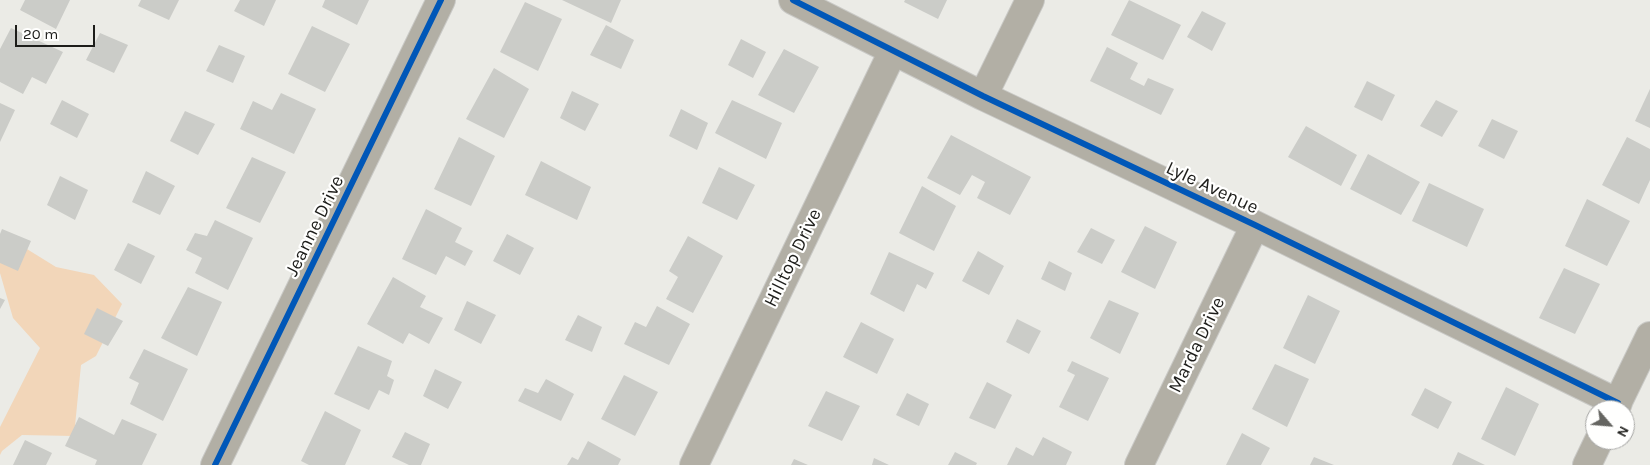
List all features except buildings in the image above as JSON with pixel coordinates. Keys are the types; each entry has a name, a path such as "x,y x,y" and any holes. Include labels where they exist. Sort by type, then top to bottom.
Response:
{"street":[{"name":"Jeanne Drive","path":"215,465 441,0"},
{"name":"Lyle Avenue","path":"793,0 983,96 1255,225 1604,400"},
{"path":"983,96 1030,0"},
{"name":"Hilltop Drive","path":"694,465 893,51"},
{"name":"Marda Drive","path":"1138,465 1255,225"},
{"path":"1619,400 1650,336"},
{"path":"1587,465 1594,450"}],"shaded area":[{"path":"22,246 56,267 94,275 122,304 96,356 81,365 74,436 22,435 2,451 0,455 0,427 40,348 13,318 0,273 0,263"}],"cycle path":[{"path":"215,465 441,0"},
{"path":"793,0 983,96 1255,225 1612,400"}]}
